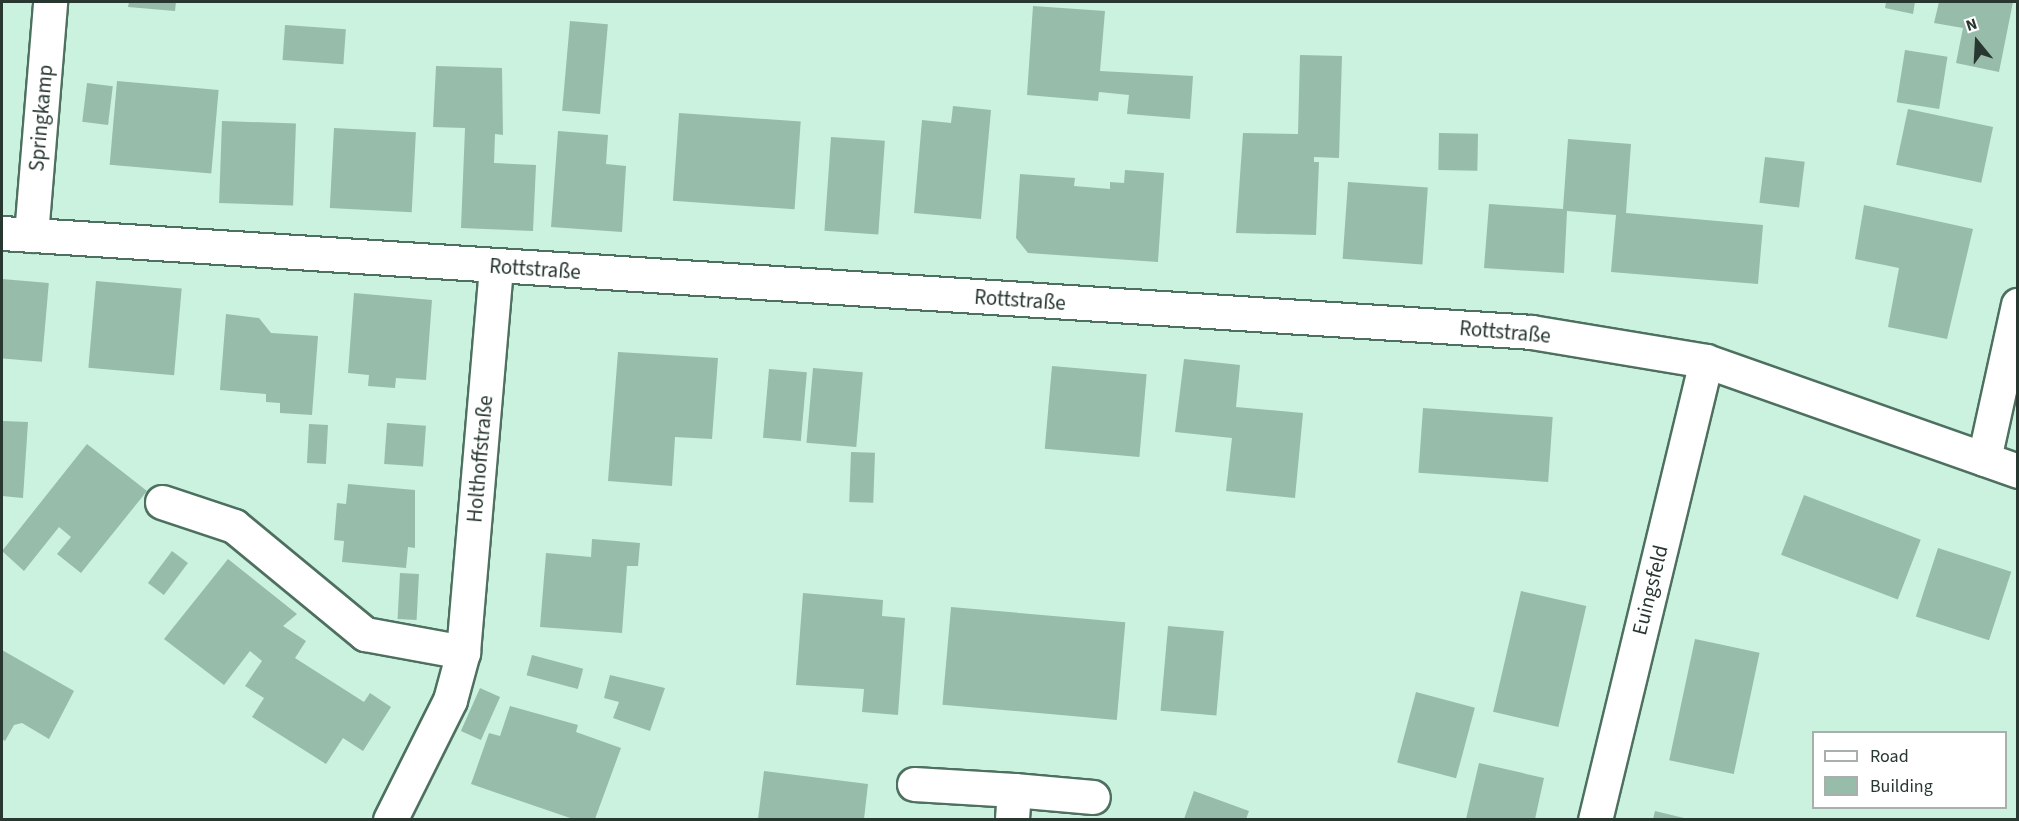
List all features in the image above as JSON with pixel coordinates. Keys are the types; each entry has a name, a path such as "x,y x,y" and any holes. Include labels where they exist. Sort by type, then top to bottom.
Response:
{"street":[{"name":"Springkamp","path":"16,234 50,2"},
{"name":"Rottstraße","path":"16,234 496,267 1531,332 1706,361 2018,471"},
{"name":"Holthoffstraße","path":"390,819 450,700 463,652 496,267"},
{"path":"1984,459 2018,305"},
{"name":"Euingsfeld","path":"1595,819 1706,361"},
{"path":"162,502 234,526 365,634 463,652"},
{"path":"914,784 1013,805 1093,797"}],"building":[{"path":"129,2 176,2 175,11 128,7"},
{"path":"1886,2 1915,2 1913,14 1885,8"},
{"path":"1939,2 2013,2 1999,72 1956,63 1963,28 1934,23"},
{"path":"1033,6 1105,11 1100,71 1193,76 1190,119 1127,114 1129,95 1099,92 1098,101 1027,95"},
{"path":"570,21 608,24 600,114 562,111"},
{"path":"285,25 346,29 343,64 283,60"},
{"path":"1905,50 1947,57 1939,109 1897,102"},
{"path":"1300,55 1342,56 1339,158 1314,157 1314,162 1319,162 1316,235 1236,233 1243,133 1298,134"},
{"path":"436,66 502,68 503,135 495,134 494,163 536,165 533,231 461,228 465,128 433,127"},
{"path":"117,81 219,90 211,174 110,165"},
{"path":"87,83 113,86 108,125 82,122"},
{"path":"953,106 991,110 981,219 914,213 922,120 951,123"},
{"path":"1908,109 1993,127 1981,183 1896,165"},
{"path":"679,113 801,122 795,209 673,201"},
{"path":"222,121 296,124 293,206 219,203"},
{"path":"334,128 416,132 412,212 330,208"},
{"path":"558,131 608,135 606,164 626,166 622,232 551,227"},
{"path":"1439,133 1478,134 1477,171 1438,170"},
{"path":"831,137 885,141 878,235 824,231"},
{"path":"1568,139 1631,144 1626,213 1763,225 1758,284 1611,272 1616,215 1567,211 1564,273 1484,268 1489,204 1563,209"},
{"path":"1765,157 1805,162 1799,208 1759,203"},
{"path":"1125,170 1164,173 1158,262 1028,253 1016,238 1020,174 1075,178 1074,186 1110,189 1110,182 1124,183"},
{"path":"1348,182 1428,188 1422,264 1343,259"},
{"path":"1864,205 1973,229 1947,339 1888,327 1899,268 1855,259"},
{"path":"2,279 49,283 42,362 2,358"},
{"path":"96,281 182,288 174,375 88,368"},
{"path":"354,293 432,300 426,380 396,378 395,388 368,386 369,375 348,373"},
{"path":"226,314 259,318 271,333 318,336 312,415 280,413 280,403 266,402 266,394 220,390"},
{"path":"618,352 718,358 712,439 675,437 672,486 608,481"},
{"path":"1184,359 1240,365 1236,407 1303,413 1295,498 1226,491 1232,438 1175,432"},
{"path":"1052,366 1147,374 1139,457 1045,449"},
{"path":"813,368 863,372 856,447 806,443"},
{"path":"769,369 807,372 801,441 763,438"},
{"path":"1423,408 1553,417 1548,482 1418,473"},
{"path":"2,421 28,422 23,498 2,496"},
{"path":"387,423 426,426 423,467 384,464"},
{"path":"309,424 328,425 326,464 307,463"},
{"path":"87,444 147,491 81,573 57,554 71,537 59,527 24,571 2,551"},
{"path":"851,452 875,453 873,503 849,502"},
{"path":"348,484 415,490 415,548 408,547 406,568 342,562 344,541 334,540 337,503 346,504"},
{"path":"1804,495 1921,540 1898,600 1781,555"},
{"path":"592,539 640,543 638,566 627,566 622,633 540,627 546,553 591,557"},
{"path":"1938,548 2011,572 1989,640 1916,616"},
{"path":"172,551 188,563 164,595 148,583"},
{"path":"228,559 297,614 283,626 306,641 295,658 364,702 370,693 391,707 363,751 343,738 326,764 252,717 264,698 245,686 262,661 250,651 224,685 164,639"},
{"path":"400,573 419,574 417,620 398,619"},
{"path":"1521,591 1586,606 1558,727 1493,712"},
{"path":"803,593 883,600 882,616 905,618 898,715 862,712 864,689 796,685"},
{"path":"951,607 1125,622 1117,720 942,705"},
{"path":"1168,626 1224,631 1216,716 1161,711"},
{"path":"1695,639 1760,653 1734,774 1669,760"},
{"path":"2,650 74,691 49,739 22,723 14,725 5,741 2,739"},
{"path":"532,655 583,669 578,689 527,675"},
{"path":"610,675 665,688 650,731 613,718 619,702 604,698"},
{"path":"480,688 500,697 481,740 461,731"},
{"path":"1416,692 1475,708 1456,778 1397,763"},
{"path":"510,706 578,725 576,732 621,748 595,819 573,819 471,784 489,733 500,736"},
{"path":"1479,763 1544,778 1535,819 1466,819"},
{"path":"764,771 868,784 864,819 758,819"},
{"path":"1194,791 1249,811 1246,819 1184,819"},
{"path":"1655,811 1688,819 1653,819"}]}
